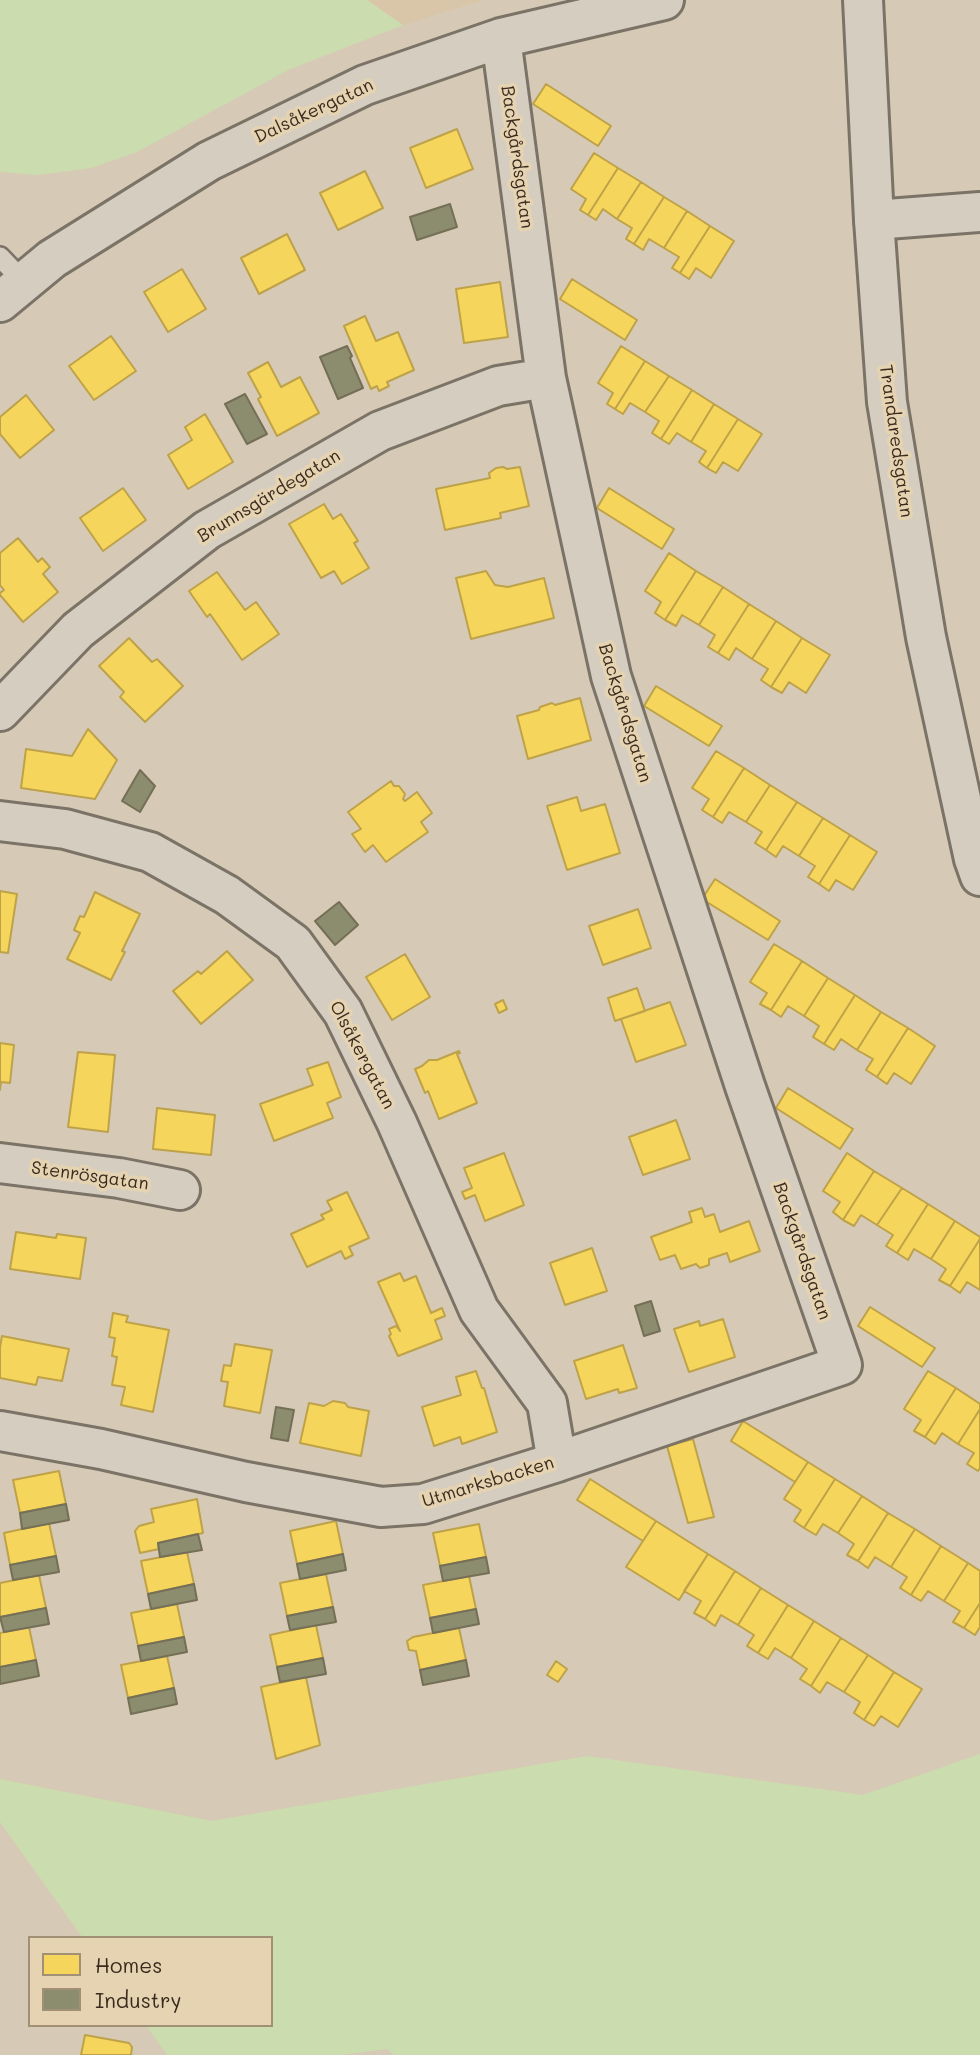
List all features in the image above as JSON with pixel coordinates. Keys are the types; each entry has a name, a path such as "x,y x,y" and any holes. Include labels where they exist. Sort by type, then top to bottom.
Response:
{"street":[{"name":"Dalsåkergatan","path":"8,280 52,259 209,161 365,85 501,38 664,0"},
{"name":"Trandaredsgatan","path":"863,0 874,220 887,402 926,636 974,859 980,876"},
{"name":"Backgårdsgatan","path":"501,38 547,378 611,676 745,1086 842,1365"},
{"path":"874,220 980,212"},
{"name":"Brunnsgärdegatan","path":"0,711 78,630 207,530 380,431 498,386 547,378"},
{"name":"Olsåkergatan","path":"0,821 65,829 150,852 227,895 293,943 343,1012 397,1123 479,1310 547,1403 557,1462"},
{"name":"Stenrösgatan","path":"0,1163 118,1178 180,1190"},
{"name":"Utmarksbacken","path":"0,1431 101,1449 246,1482 381,1507 423,1504 557,1462 842,1365"}],"shaded area":[{"path":"367,0 483,0 403,25"}],"green space":[{"path":"0,0 367,0 403,25 288,70 137,152 91,168 38,175 0,172"},
{"path":"980,1754 980,2055 394,2055 387,2049 342,2055 167,2055 147,2027 273,2027 273,1936 82,1936 0,1822 0,1779 212,1821 587,1756 863,1795"}],"building: Homes":[{"path":"546,84 611,126 598,146 533,104"},
{"path":"457,129 473,169 426,188 410,148"},
{"path":"594,153 618,168 588,215 580,210 586,199 571,189"},
{"path":"618,168 641,182 617,219 603,209 596,220 588,215"},
{"path":"365,171 383,208 338,230 320,193"},
{"path":"641,182 664,197 634,244 626,239 632,228 617,219"},
{"path":"664,197 687,211 664,248 649,239 643,250 634,244"},
{"path":"687,211 710,226 680,273 672,268 679,257 664,248"},
{"path":"710,226 734,241 711,278 696,268 689,279 680,273"},
{"path":"287,234 305,270 259,294 241,258"},
{"path":"182,269 206,309 168,332 144,292"},
{"path":"572,279 637,320 625,340 560,299"},
{"path":"500,282 508,337 464,343 456,289"},
{"path":"365,316 376,341 398,332 414,370 387,382 389,386 379,391 377,386 371,389 344,326"},
{"path":"111,336 136,371 94,400 69,366"},
{"path":"621,346 645,361 615,409 607,404 613,393 598,383"},
{"path":"645,361 669,376 645,412 630,403 623,414 615,409"},
{"path":"268,362 281,387 300,377 319,413 277,436 248,373"},
{"path":"669,376 692,390 661,439 652,433 659,421 645,412"},
{"path":"692,390 714,404 691,442 677,433 669,444 661,439"},
{"path":"26,395 54,430 20,458 0,434 0,417"},
{"path":"714,404 738,419 707,468 699,462 706,451 691,442"},
{"path":"205,414 233,462 188,489 168,455 192,440 185,427"},
{"path":"738,419 762,434 738,471 723,462 716,473 707,468"},
{"path":"503,467 520,467 529,506 500,513 501,518 445,530 436,489 490,478 489,473"},
{"path":"123,488 146,520 103,551 80,518"},
{"path":"609,488 674,529 662,549 597,508"},
{"path":"324,504 333,519 341,514 358,541 354,543 369,568 342,584 334,571 321,578 289,524"},
{"path":"18,538 38,562 42,558 50,567 43,574 58,592 23,622 0,595 4,590 0,585 0,553"},
{"path":"669,553 696,571 665,620 655,613 661,602 645,591"},
{"path":"486,571 495,585 508,587 544,578 554,618 471,639 456,578"},
{"path":"696,571 723,587 699,625 682,615 676,626 665,620"},
{"path":"217,572 245,610 256,602 279,634 242,660 210,614 207,617 189,591"},
{"path":"723,587 749,604 718,653 708,647 715,635 699,625"},
{"path":"749,604 776,621 752,659 736,648 729,660 718,653"},
{"path":"776,621 802,638 771,687 761,680 768,669 752,659"},
{"path":"129,638 152,662 157,659 183,686 145,722 120,697 124,692 99,666"},
{"path":"802,638 830,655 806,693 789,682 782,693 771,687"},
{"path":"656,686 722,726 709,746 644,706"},
{"path":"580,698 591,740 528,759 517,716 552,703 555,705"},
{"path":"88,729 117,760 95,799 21,788 26,749 72,756"},
{"path":"716,751 744,768 713,817 702,810 709,799 692,788"},
{"path":"744,768 770,785 746,822 729,812 722,823 713,817"},
{"path":"391,781 405,794 405,801 417,792 432,813 421,822 428,832 386,862 373,845 365,852 352,834 361,829 348,812"},
{"path":"770,785 797,802 766,850 755,843 762,832 746,822"},
{"path":"577,797 581,811 605,804 620,853 567,870 547,806"},
{"path":"797,802 823,818 799,856 783,846 776,857 766,850"},
{"path":"823,818 850,835 819,884 808,877 815,866 799,856"},
{"path":"850,835 877,852 853,890 836,880 829,891 819,884"},
{"path":"715,879 780,921 768,940 702,899"},
{"path":"0,891 17,894 8,953 0,952"},
{"path":"95,892 140,914 111,980 67,959 80,933 74,930 80,916 84,917"},
{"path":"638,909 651,948 603,965 589,926"},
{"path":"774,944 802,961 771,1010 760,1004 767,993 750,982"},
{"path":"227,951 253,980 201,1024 173,991 198,971 201,974"},
{"path":"405,954 430,997 392,1020 366,977"},
{"path":"802,961 828,978 804,1016 788,1006 781,1017 771,1010"},
{"path":"828,978 855,995 824,1044 813,1037 819,1026 804,1016"},
{"path":"637,988 645,1011 615,1021 608,998"},
{"path":"855,995 881,1012 857,1050 841,1039 834,1050 824,1044"},
{"path":"503,1000 507,1009 499,1013 495,1004"},
{"path":"670,1002 686,1045 636,1062 621,1019"},
{"path":"881,1012 908,1028 877,1077 866,1070 873,1059 857,1050"},
{"path":"908,1028 935,1046 911,1084 894,1073 887,1084 877,1077"},
{"path":"0,1043 14,1045 10,1083 1,1082 0,1090"},
{"path":"459,1051 457,1054 477,1103 439,1119 428,1091 425,1093 415,1069 429,1060 437,1060"},
{"path":"78,1052 115,1055 108,1132 68,1127"},
{"path":"328,1062 341,1097 327,1103 333,1118 274,1141 260,1104 313,1085 307,1069"},
{"path":"788,1088 853,1129 840,1149 776,1108"},
{"path":"157,1108 215,1115 211,1155 153,1149"},
{"path":"676,1120 690,1159 643,1175 629,1137"},
{"path":"504,1153 524,1205 485,1221 475,1195 465,1199 462,1192 472,1188 464,1168"},
{"path":"847,1153 874,1171 843,1220 833,1212 840,1202 823,1191"},
{"path":"874,1171 902,1188 877,1225 861,1215 854,1226 843,1220"},
{"path":"902,1188 928,1204 897,1253 886,1246 893,1235 877,1225"},
{"path":"347,1192 369,1238 349,1247 353,1255 345,1259 341,1251 307,1267 291,1234 324,1219 321,1215 332,1210 327,1201"},
{"path":"928,1204 955,1221 931,1259 914,1249 908,1260 897,1253"},
{"path":"702,1208 705,1217 714,1214 720,1232 749,1221 760,1251 730,1262 727,1253 709,1259 709,1265 700,1268 696,1264 681,1269 675,1255 660,1260 651,1237 692,1222 689,1212"},
{"path":"955,1221 980,1239 950,1286 939,1280 946,1269 931,1259"},
{"path":"16,1232 56,1238 57,1234 86,1238 80,1279 10,1269"},
{"path":"980,1239 980,1290 967,1282 960,1293 950,1286"},
{"path":"592,1248 607,1291 565,1305 550,1263"},
{"path":"400,1273 404,1281 416,1276 431,1313 442,1308 445,1316 435,1320 442,1339 398,1356 389,1336 389,1329 396,1326 400,1331 378,1282"},
{"path":"870,1307 935,1348 922,1367 858,1326"},
{"path":"113,1313 128,1316 126,1322 169,1330 153,1412 121,1405 125,1387 112,1385 117,1357 112,1356 115,1338 109,1337"},
{"path":"723,1319 735,1357 689,1372 674,1329 699,1321 700,1326"},
{"path":"2,1336 69,1349 62,1381 38,1377 36,1385 0,1378"},
{"path":"235,1344 272,1350 260,1413 224,1406 228,1382 221,1381 224,1365 231,1366"},
{"path":"623,1345 637,1388 619,1393 618,1389 586,1399 574,1361"},
{"path":"476,1371 497,1432 462,1444 460,1437 434,1446 422,1407 461,1395 456,1377"},
{"path":"928,1371 956,1388 925,1437 914,1431 921,1420 904,1409"},
{"path":"956,1388 980,1404 980,1409 958,1444 942,1433 935,1444 925,1437"},
{"path":"333,1401 369,1411 361,1456 300,1443 309,1403 324,1406"},
{"path":"980,1409 978,1471 967,1464 974,1453 958,1444"},
{"path":"743,1421 808,1462 795,1482 731,1441"},
{"path":"693,1439 714,1517 688,1523 667,1446"},
{"path":"808,1462 835,1479 804,1528 794,1521 801,1510 784,1499"},
{"path":"59,1471 66,1504 20,1513 13,1480"},
{"path":"590,1479 656,1521 643,1541 577,1500"},
{"path":"835,1479 862,1496 838,1533 823,1524 816,1535 804,1528"},
{"path":"862,1496 888,1513 858,1561 847,1555 854,1544 838,1533"},
{"path":"197,1499 203,1533 158,1543 159,1549 140,1553 135,1531 139,1526 154,1522 151,1509"},
{"path":"888,1513 915,1529 891,1567 875,1557 868,1568 858,1561"},
{"path":"336,1521 343,1554 297,1564 290,1531"},
{"path":"656,1521 708,1554 679,1600 626,1567"},
{"path":"49,1523 56,1556 10,1565 4,1533"},
{"path":"479,1524 486,1557 440,1566 433,1533"},
{"path":"915,1529 941,1546 911,1595 900,1588 907,1577 891,1567"},
{"path":"941,1546 968,1563 944,1601 928,1591 921,1601 911,1595"},
{"path":"187,1552 194,1584 148,1594 141,1561"},
{"path":"708,1554 735,1571 705,1619 694,1613 701,1601 684,1591"},
{"path":"968,1563 980,1571 980,1603 964,1628 953,1622 960,1611 944,1601"},
{"path":"735,1571 761,1588 738,1625 721,1615 715,1626 705,1619"},
{"path":"326,1574 333,1607 287,1616 280,1583"},
{"path":"39,1575 46,1608 0,1617 0,1583"},
{"path":"469,1576 476,1609 430,1618 423,1585"},
{"path":"761,1588 788,1605 758,1653 747,1646 754,1635 738,1625"},
{"path":"980,1603 980,1627 975,1635 964,1628"},
{"path":"177,1604 184,1637 138,1646 131,1613"},
{"path":"788,1605 814,1621 791,1658 775,1648 768,1659 758,1653"},
{"path":"814,1621 841,1638 811,1686 800,1679 807,1669 791,1658"},
{"path":"316,1625 323,1658 277,1667 270,1635"},
{"path":"29,1627 36,1660 0,1667 0,1633"},
{"path":"459,1628 466,1660 420,1670 416,1651 409,1650 407,1641 413,1637"},
{"path":"841,1638 868,1655 844,1692 827,1682 820,1693 811,1686"},
{"path":"868,1655 894,1672 864,1720 854,1713 860,1702 844,1692"},
{"path":"167,1656 174,1688 128,1698 121,1665"},
{"path":"556,1661 567,1669 558,1682 547,1675"},
{"path":"894,1672 922,1689 898,1727 881,1716 874,1726 864,1720"},
{"path":"306,1677 320,1745 276,1759 261,1687"},
{"path":"85,2035 129,2043 132,2047 131,2055 81,2055"}],"building: Industry":[{"path":"450,204 457,227 417,240 410,217"},
{"path":"347,346 363,388 338,399 320,357"},
{"path":"245,394 267,434 247,444 225,404"},
{"path":"140,770 155,786 140,812 122,801"},
{"path":"339,902 358,925 335,945 315,921"},
{"path":"651,1301 660,1331 644,1336 635,1306"},
{"path":"276,1407 294,1410 288,1441 271,1438"},
{"path":"66,1504 69,1520 22,1529 20,1513"},
{"path":"198,1534 202,1550 160,1557 158,1543"},
{"path":"343,1554 346,1570 300,1579 297,1564"},
{"path":"56,1556 59,1572 13,1580 10,1565"},
{"path":"486,1557 489,1573 443,1581 440,1566"},
{"path":"194,1584 197,1600 151,1609 148,1594"},
{"path":"333,1607 336,1622 290,1630 287,1616"},
{"path":"46,1608 49,1624 4,1632 0,1617"},
{"path":"476,1609 479,1624 433,1633 430,1618"},
{"path":"184,1637 187,1652 141,1661 138,1646"},
{"path":"323,1658 326,1674 280,1682 277,1667"},
{"path":"36,1660 39,1676 0,1684 0,1667"},
{"path":"466,1660 469,1676 423,1685 420,1670"},
{"path":"174,1688 177,1704 131,1714 128,1698"}]}
